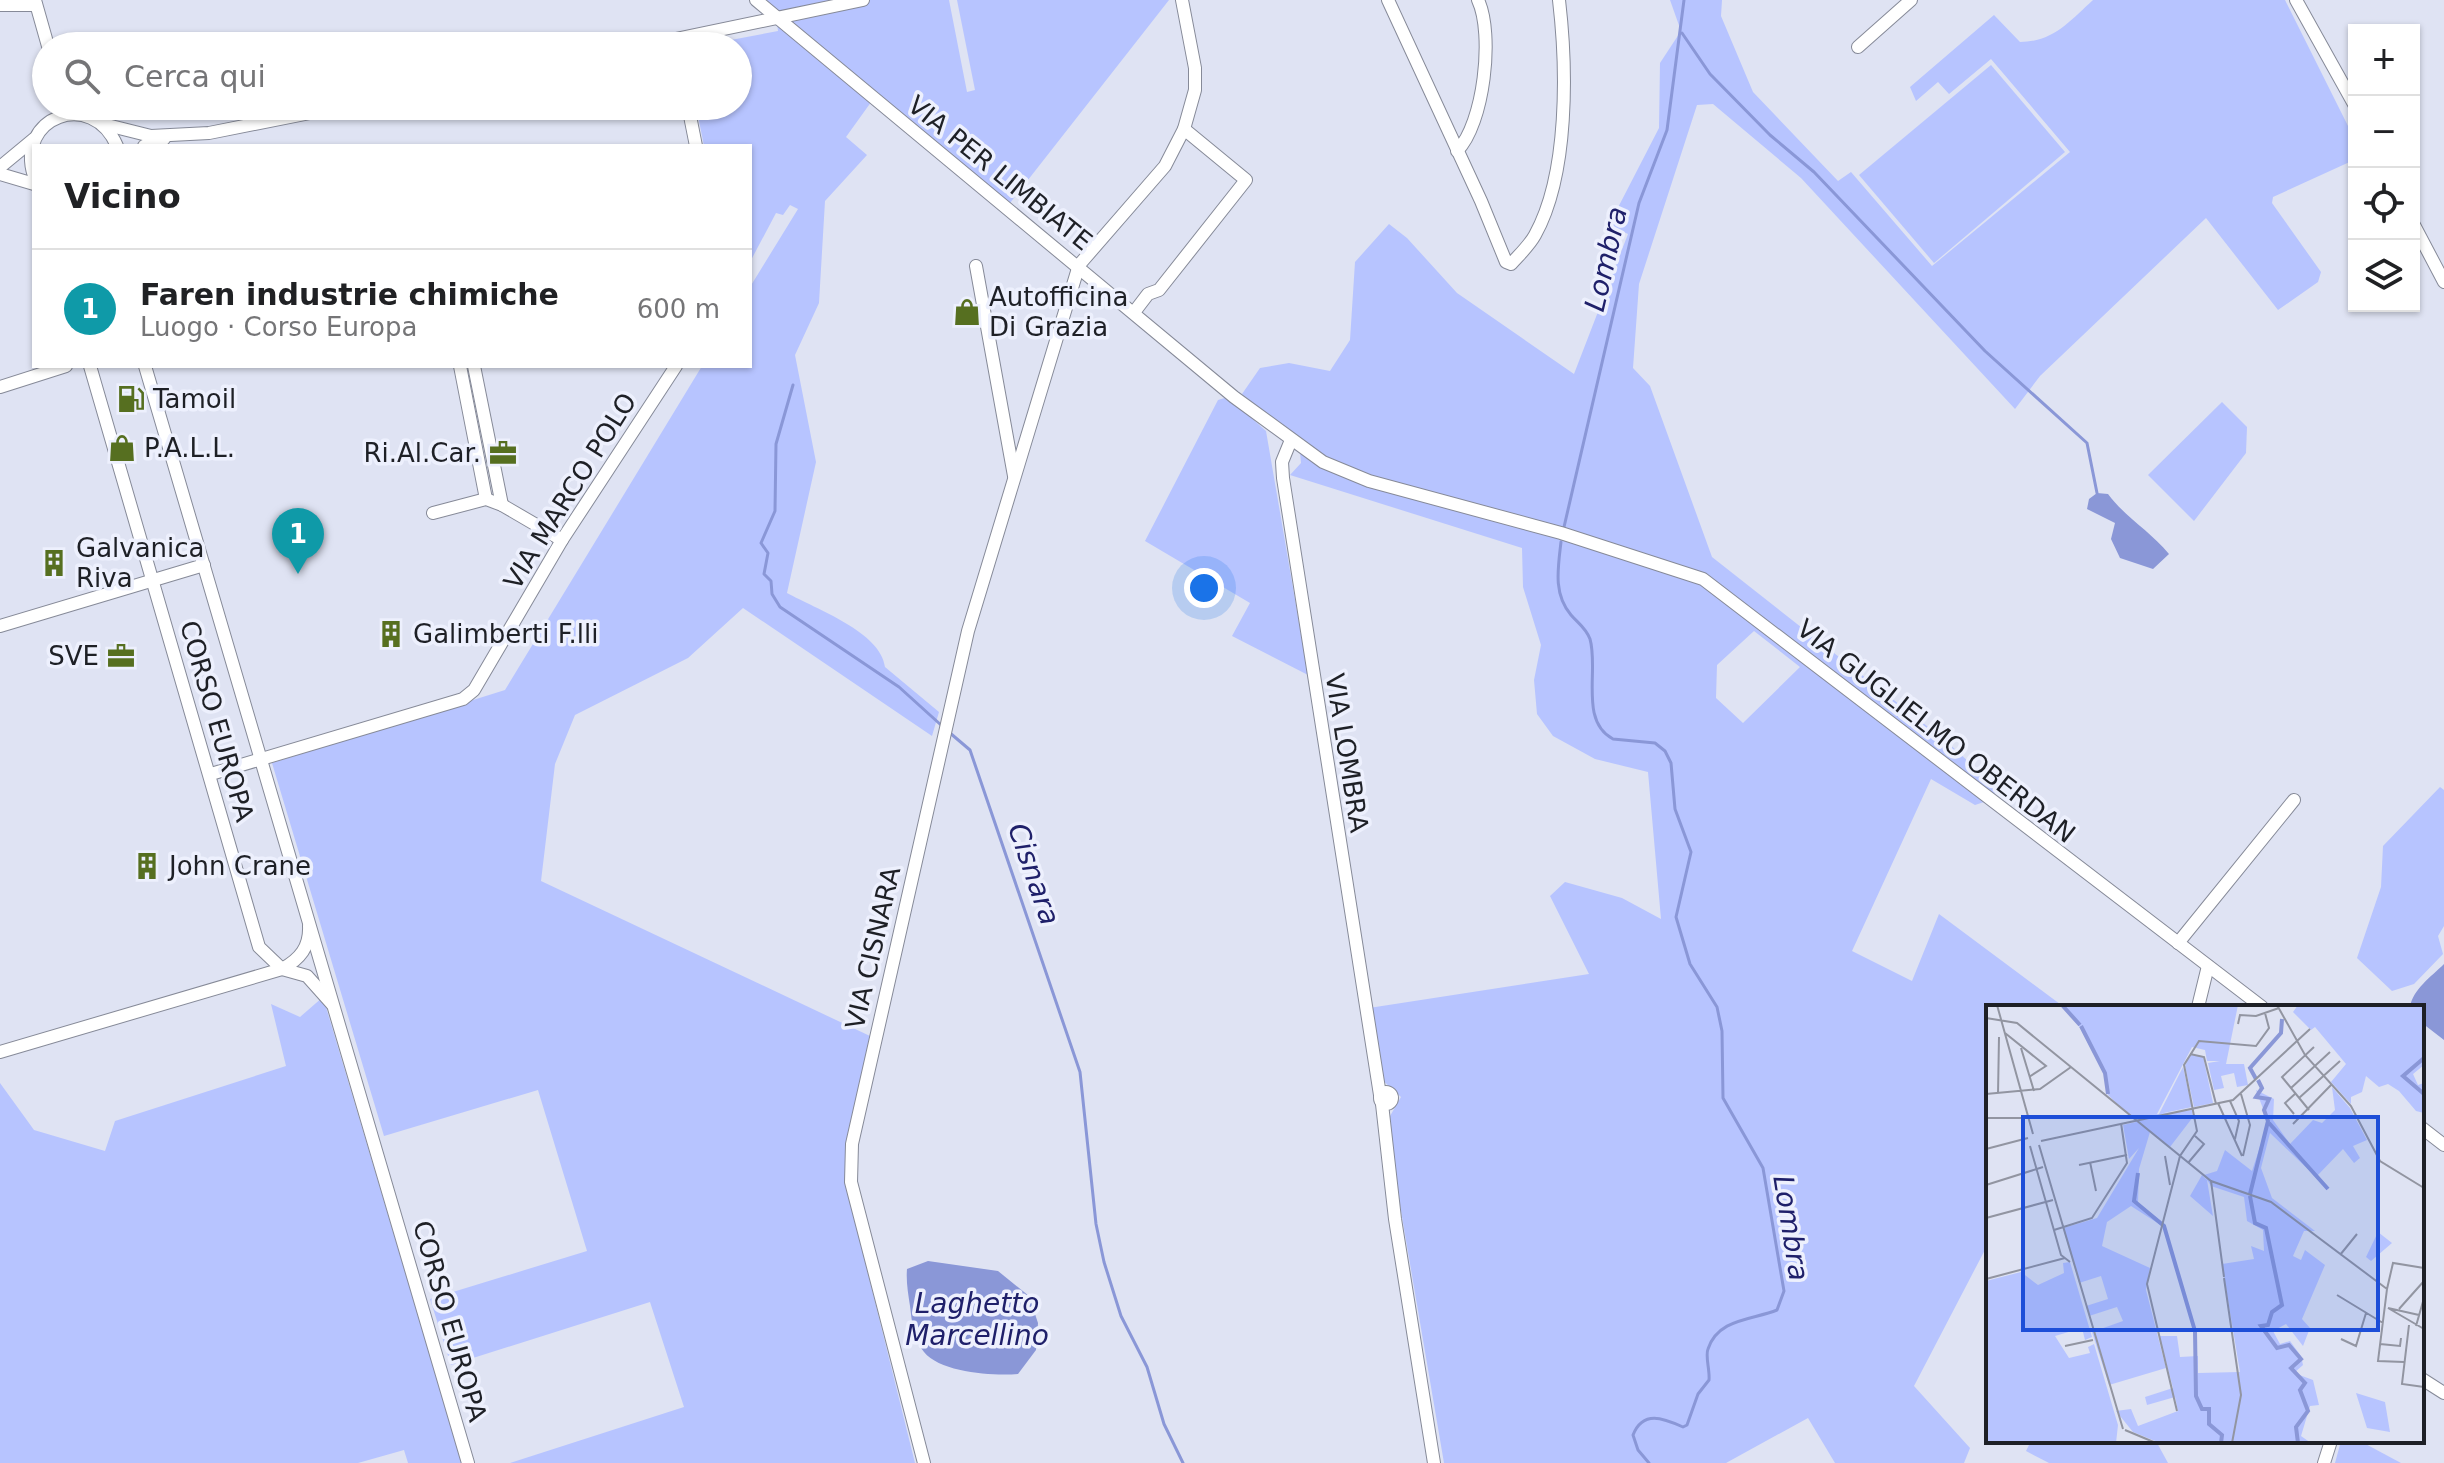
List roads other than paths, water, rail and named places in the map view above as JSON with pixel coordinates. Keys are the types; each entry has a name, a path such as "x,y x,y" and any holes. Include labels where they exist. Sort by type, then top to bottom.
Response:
{"street":[{"name":"VIA PER LIMBIATE","path":"756,0 1135,311 1222,387 1323,462 1369,481 1561,533"},
{"path":"720,32 863,0"},
{"path":"1079,265 1165,166 1184,129 1195,90 1195,68 1182,0"},
{"path":"1388,0 1506,262 1511,264 1534,236 1555,184 1561,123 1559,0"},
{"path":"1457,151 1467,141 1475,121 1481,87 1485,34 1478,0"},
{"path":"1858,47 1911,0"},
{"path":"2296,0 2350,96"},
{"path":"0,5 36,2 44,32"},
{"path":"0,167 52,120"},
{"path":"96,120 151,136 175,136 209,133 274,120"},
{"path":"691,120 696,144"},
{"path":"103,124 116,144"},
{"path":"1135,311 1148,294 1159,290 1246,180 1184,129"},
{"path":"150,144 175,136"},
{"path":"33,144 34,139"},
{"path":"0,174 32,183"},
{"path":"2420,236 2444,282"},
{"name":"VIA CISNARA","path":"924,1463 851,1182 852,1144 948,715 986,563 998,537 1079,265"},
{"path":"976,266 1014,477"},
{"path":"0,387 60,368"},
{"name":"CORSO EUROPA","path":"91,368 259,947 282,969 307,976 335,1008"},
{"name":"CORSO EUROPA","path":"146,368 468,1463"},
{"path":"460,368 486,499"},
{"path":"474,368 502,505"},
{"name":"VIA MARCO POLO","path":"211,774 463,699 474,690 562,540 675,368"},
{"name":"VIA LOMBRA","path":"1291,440 1282,462 1283,478 1375,1075 1384,1099 1383,1118 1395,1219 1434,1463"},
{"path":"433,513 486,499 562,540"},
{"name":"VIA GUGLIELMO OBERDAN","path":"1561,533 1703,579 2259,1005"},
{"path":"0,626 204,565"},
{"path":"2178,943 2294,800"},
{"path":"0,1052 282,969 296,961 307,948 309,915"},
{"path":"2198,1005 2208,966"},
{"path":"2424,1130 2444,1145"},
{"path":"2424,1380 2444,1393"},
{"path":"2324,1463 2330,1443"}],"water":[{"path":"2097,493 2108,494 2169,554 2153,569 2120,558 2111,539 2115,523 2087,509 2089,499"},
{"path":"2444,964 2444,1040 2424,1025 2424,1005 2411,1005 2419,989"},
{"name":"Laghetto Marcellino","path":"928,1261 998,1271 1029,1296 1038,1323 1036,1350 1018,1374 955,1369 942,1365 924,1352 914,1330 907,1269"}],"waterway":[{"name":"Lombra","path":"1564,527 1639,203 1667,130 1684,0"},
{"path":"1682,33 1710,74 1770,135 1814,172 1985,351 2087,443 2097,493"},
{"name":"Cisnara","path":"793,385 776,444 775,511 761,543 768,553 764,574 771,581 772,594 780,607 899,687 941,725"},
{"name":"Lombra","path":"1561,542 1559,590 1565,607 1590,639 1596,720 1613,739 1655,743 1665,751 1671,763 1675,809 1691,852 1676,917 1690,964 1717,1007 1722,1031 1723,1098 1763,1168 1784,1291 1777,1310 1728,1326 1713,1339 1707,1352 1709,1380 1698,1394 1687,1425 1683,1427 1654,1418 1637,1427 1633,1435 1638,1450 1649,1463"},
{"name":"Cisnara","path":"950,733 970,750 1080,1072 1096,1224 1104,1262 1121,1316 1147,1367 1164,1424 1183,1463"}],"place":[{"name":"Autofficina Di Grazia","path":"967,312"},
{"name":"Tamoil","path":"131,399"},
{"name":"P.A.L.L.","path":"122,448"},
{"name":"Ri.Al.Car.","path":"503,453"},
{"name":"Galvanica Riva","path":"54,563"},
{"name":"Faren industrie chimiche","path":"298,574"},
{"name":"Galimberti F.lli","path":"391,634"},
{"name":"SVE","path":"121,656"},
{"name":"John Crane","path":"147,866"}]}
